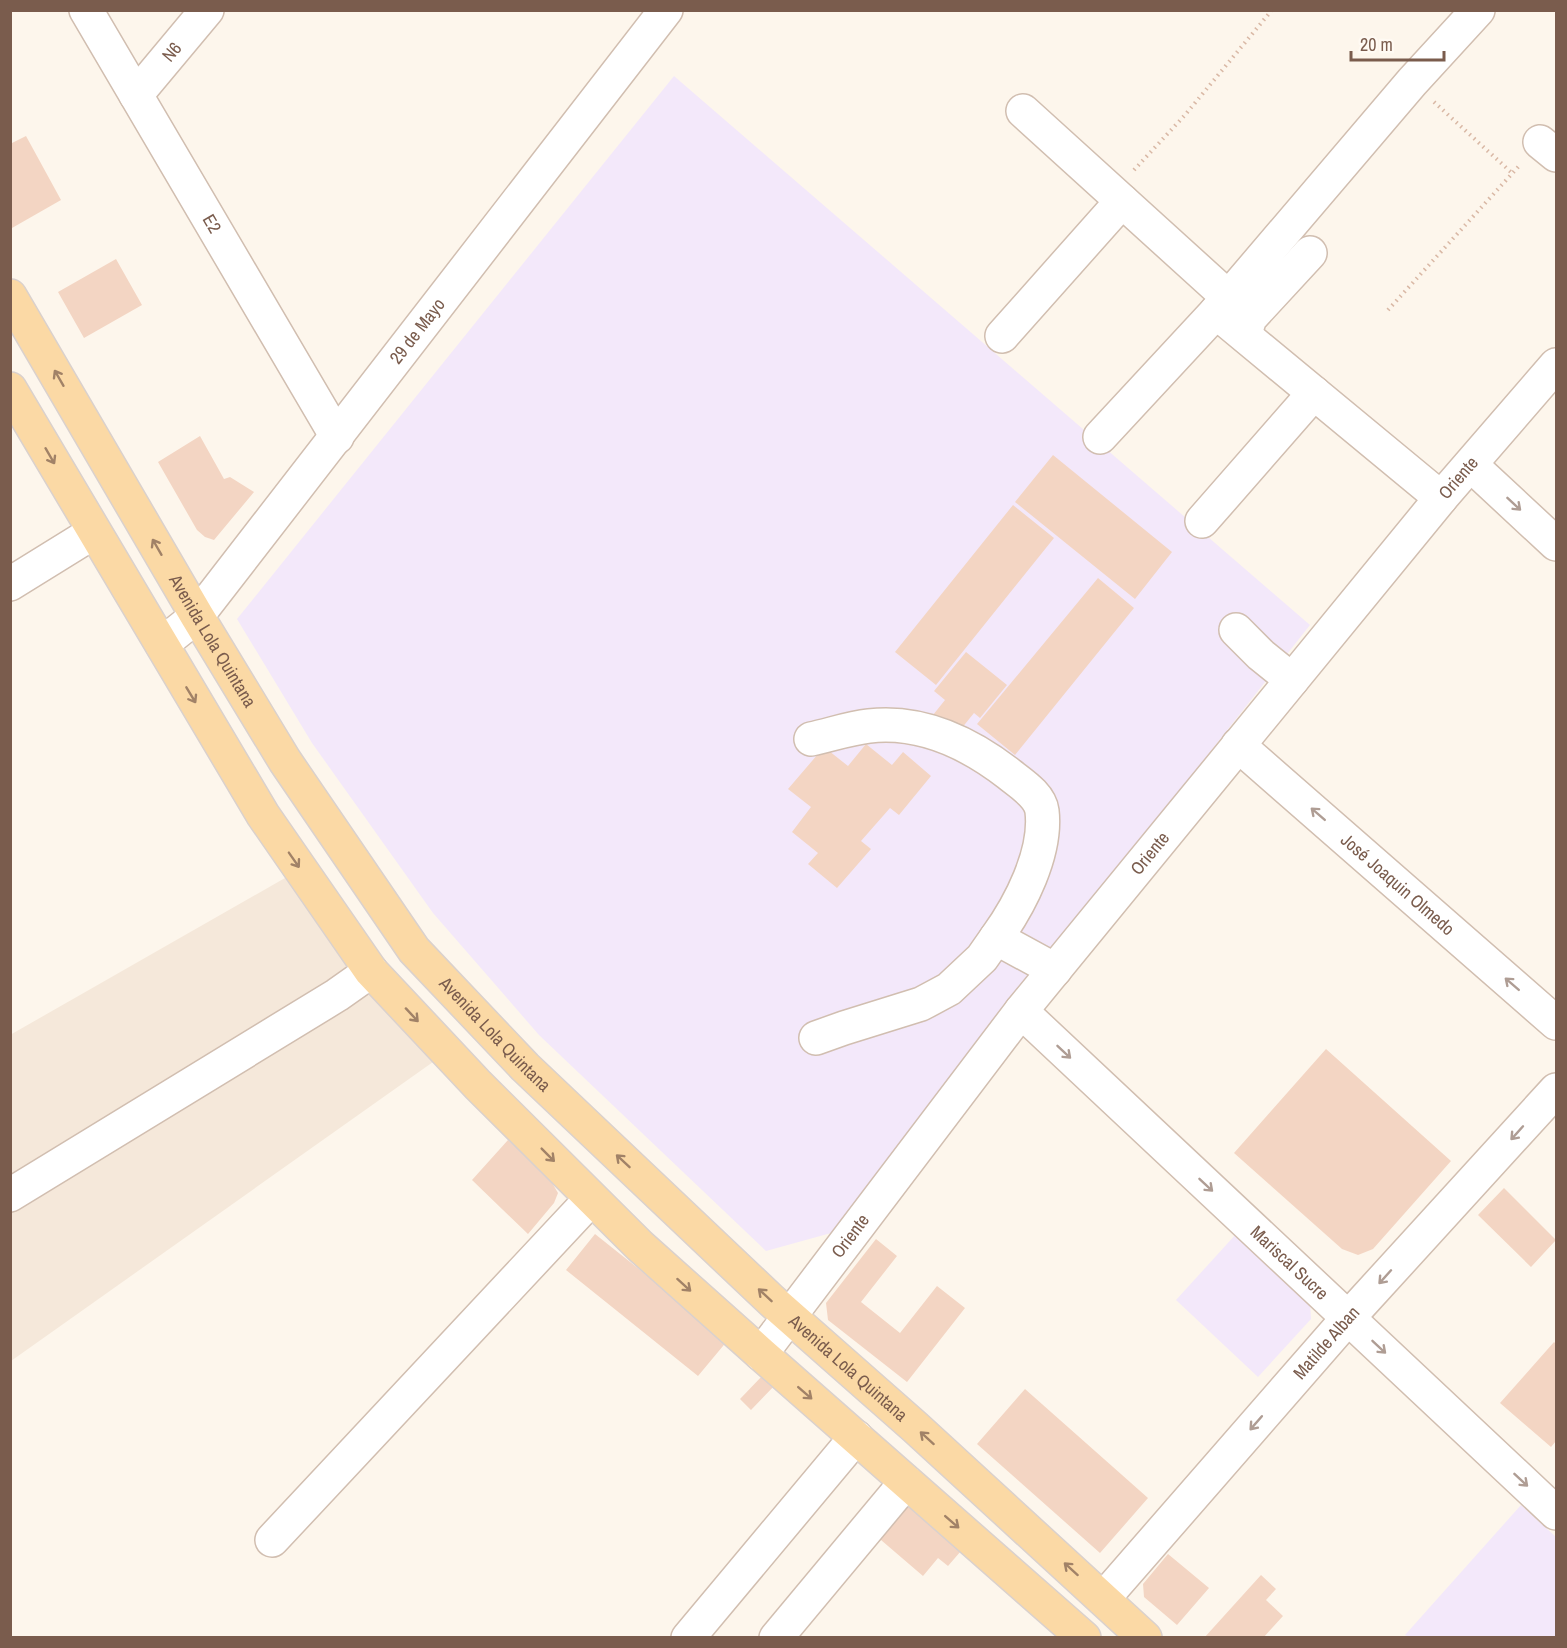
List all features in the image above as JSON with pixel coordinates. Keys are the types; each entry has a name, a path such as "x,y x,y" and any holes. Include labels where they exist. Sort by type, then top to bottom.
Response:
{"main road":[{"name":"Avenida Lola Quintana","path":"10,296 197,616 285,761 414,950 525,1067 788,1316 915,1427 1145,1638"},
{"path":"10,389 263,815 371,971 478,1085 591,1199 761,1354 1084,1638"}],"street":[{"name":"E2","path":"86,10 337,437"},
{"name":"N6","path":"136,95 207,10"},
{"path":"1100,437 1222,305 1412,82 1478,10"},
{"name":"29 de Mayo","path":"162,644 197,616 662,12"},
{"path":"1023,111 1118,197 1222,305 1247,337 1441,498"},
{"path":"1002,336 1118,197"},
{"path":"1247,337 1250,318 1310,253"},
{"name":"Oriente","path":"761,1354 1021,1011 1441,498 1557,365"},
{"path":"1202,521 1314,393"},
{"path":"1471,465 1557,544"},
{"path":"10,584 94,532"},
{"path":"1236,630 1262,656 1292,680"},
{"path":"811,739 869,726 904,726 942,735 987,757 1033,795 1042,809 1036,863 1023,894 982,958 948,989 921,1004 816,1038"},
{"name":"José Joaquin Olmedo","path":"1239,745 1557,1023"},
{"path":"996,938 1055,970"},
{"path":"10,1195 337,995 371,971"},
{"name":"Mariscal Sucre","path":"1021,1011 1557,1513"},
{"name":"Matilde Alban","path":"1103,1599 1348,1318 1557,1090"},
{"path":"273,1540 591,1199"},
{"path":"688,1638 856,1437"},
{"path":"777,1638 906,1482"}],"path":[{"path":"1118,197 1272,10"},
{"path":"1412,82 1512,173"},
{"path":"1388,310 1512,173 1548,148"}],"shaded area":[{"path":"674,76 1310,625 831,1233 766,1251 539,1035 433,913 312,743 237,619"},
{"path":"285,878 433,1062 11,1361 10,1035"},
{"path":"1237,1233 1310,1301 1311,1319 1258,1377 1176,1300"},
{"path":"1521,1505 1556,1537 1556,1637 1409,1637 1405,1635"}],"building":[{"path":"26,136 61,200 12,228 10,225 10,144"},
{"path":"116,259 142,305 84,338 58,292"},
{"path":"200,436 224,479 230,477 254,492 214,540 205,537 197,530 158,462"},
{"path":"1053,455 1172,552 1135,599 1015,502"},
{"path":"1013,505 1054,538 936,685 895,652"},
{"path":"1098,578 1134,608 1015,755 977,724"},
{"path":"966,652 1007,685 980,718 974,713 957,734 933,715 945,700 934,691"},
{"path":"866,744 892,765 903,752 931,776 899,815 890,808 861,841 871,849 837,888 808,864 818,853 792,832 811,807 788,789 824,747 848,766"},
{"path":"1326,1049 1451,1161 1373,1249 1358,1255 1342,1249 1234,1153"},
{"path":"508,1140 548,1176 558,1193 554,1203 528,1234 472,1180"},
{"path":"1504,1188 1556,1240 1531,1267 1478,1215"},
{"path":"595,1234 728,1340 698,1376 566,1270"},
{"path":"876,1239 897,1256 861,1302 900,1333 937,1286 965,1308 907,1382 828,1320 826,1303"},
{"path":"1554,1342 1556,1344 1556,1441 1551,1447 1500,1403"},
{"path":"766,1372 777,1383 751,1410 740,1399"},
{"path":"1025,1389 1148,1498 1100,1553 977,1444"},
{"path":"909,1493 967,1544 948,1566 938,1558 923,1576 874,1534"},
{"path":"1168,1554 1209,1588 1177,1625 1144,1597 1143,1584"},
{"path":"1261,1575 1276,1589 1266,1600 1283,1616 1263,1638 1204,1638"}]}
